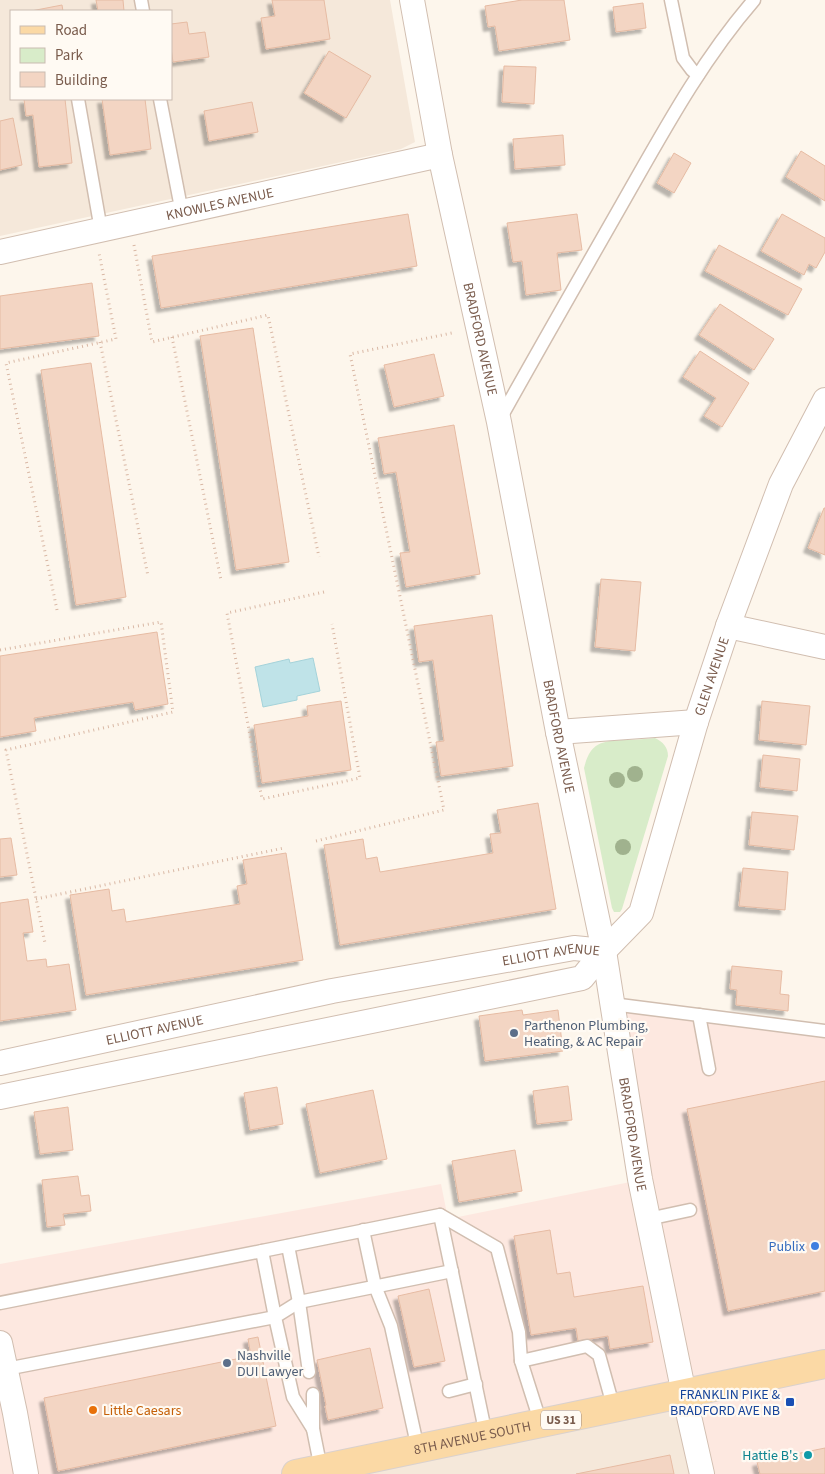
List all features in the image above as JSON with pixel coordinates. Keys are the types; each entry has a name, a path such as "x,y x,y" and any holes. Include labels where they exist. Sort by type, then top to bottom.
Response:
{"main road":[{"name":"8TH AVENUE SOUTH","path":"309,1471 825,1364"}],"street":[{"name":"BRADFORD AVENUE","path":"412,0 440,155 499,422 558,732 604,951 640,1180 702,1474"},
{"name":"KNOWLES AVENUE","path":"0,252 100,241 182,213 440,155"},
{"name":"GLEN AVENUE","path":"604,951 641,913 696,722 728,626 781,484 825,400"},
{"path":"728,626 825,647"},
{"path":"558,732 696,722"},
{"name":"ELLIOTT AVENUE","path":"0,1063 332,991 574,948 604,951"},
{"name":"ELLIOTT AVENUE","path":"0,1097 582,978 604,951"},
{"path":"0,1343 26,1474"}],"lane":[{"path":"671,0 683,58 698,75"},
{"path":"499,422 645,163 698,75 739,17 754,0"},
{"path":"78,100 100,241"},
{"path":"160,100 182,213"},
{"path":"612,1004 825,1031"},
{"path":"699,1015 709,1069"},
{"path":"648,1219 690,1210"},
{"path":"440,1215 486,1435"},
{"path":"0,1303 440,1215 497,1248 519,1332 521,1361 541,1424"},
{"path":"362,1230 375,1286 391,1326 418,1449"},
{"path":"288,1246 299,1302 309,1372"},
{"path":"262,1251 293,1398 313,1429"},
{"path":"6,1369 275,1317 299,1302 452,1271"},
{"path":"521,1361 587,1346 599,1355 614,1409"},
{"path":"449,1391 476,1384"},
{"path":"309,1471 313,1429 313,1394"}],"path":[{"path":"57,610 6,363 116,338 100,241"},
{"path":"134,244 152,342 268,315 319,557"},
{"path":"316,841 444,810 350,354 452,333"},
{"path":"172,337 221,580"},
{"path":"100,342 148,576"},
{"path":"324,592 227,614 262,799 360,778 332,624"},
{"path":"0,650 161,622 173,712 6,750 45,943"},
{"path":"36,899 284,848"}],"shaded area":[{"path":"0,0 390,0 415,142 401,149 0,236"},
{"path":"612,1004 825,1031 825,1474 702,1474 684,1394 296,1474 0,1474 0,1264 441,1184 448,1219 640,1180"},
{"path":"684,1394 701,1474 296,1474"}],"green space":[{"path":"655,738 664,745 668,756 622,909 620,912 614,912 584,768 589,754 597,745 608,741"}],"water":[{"path":"313,658 320,691 297,696 297,700 263,707 255,667 289,659 290,663"}],"building":[{"path":"96,0 123,0 124,10 98,10"},
{"path":"272,0 324,0 330,39 266,49 261,18 275,16"},
{"path":"522,0 564,0 570,40 499,51 495,26 488,27 485,6"},
{"path":"643,3 646,28 616,32 613,7"},
{"path":"62,5 63,10 36,10"},
{"path":"187,22 189,34 205,32 209,57 173,62 172,24"},
{"path":"329,51 371,76 346,118 304,93"},
{"path":"504,66 536,67 534,104 502,102"},
{"path":"24,100 65,100 72,163 39,167 33,115 26,116"},
{"path":"102,100 145,100 151,149 110,155"},
{"path":"252,102 258,132 209,141 204,111"},
{"path":"13,118 22,165 0,170 0,121"},
{"path":"563,135 565,165 515,169 513,139"},
{"path":"801,151 825,166 825,201 786,177"},
{"path":"674,153 691,163 674,193 657,183"},
{"path":"408,214 417,266 161,308 152,256"},
{"path":"577,214 582,250 557,253 561,290 526,295 522,261 513,262 507,223"},
{"path":"782,214 825,238 825,252 816,268 809,264 804,275 761,251"},
{"path":"719,245 802,289 788,315 705,271"},
{"path":"92,283 99,336 0,349 0,296"},
{"path":"720,304 774,339 754,370 699,335"},
{"path":"253,328 289,562 236,570 200,336"},
{"path":"700,351 749,383 722,427 704,416 716,398 683,377"},
{"path":"434,354 444,396 394,407 384,365"},
{"path":"91,363 126,597 76,605 41,370"},
{"path":"454,425 480,574 406,587 400,553 410,552 396,472 384,474 378,438"},
{"path":"825,508 825,555 808,548"},
{"path":"601,579 641,582 635,651 595,647"},
{"path":"492,615 513,766 441,776 436,742 444,741 433,660 419,662 414,626"},
{"path":"157,632 168,704 135,710 133,702 34,718 36,731 0,737 0,656"},
{"path":"341,701 351,770 262,783 254,725 308,716 307,706"},
{"path":"762,701 810,706 806,745 759,740"},
{"path":"763,755 800,759 797,791 760,787"},
{"path":"538,803 556,909 340,945 324,845 363,839 366,859 377,857 380,872 493,853 490,834 501,833 497,810"},
{"path":"752,812 798,816 794,850 749,845"},
{"path":"11,838 17,875 0,877 0,839"},
{"path":"286,853 303,960 86,995 70,895 109,889 112,911 124,909 126,922 240,904 237,886 247,884 243,860"},
{"path":"743,868 788,872 785,910 739,906"},
{"path":"28,899 33,932 23,933 27,961 46,959 47,967 69,964 76,1010 0,1021 0,903"},
{"path":"732,966 782,971 780,994 789,995 788,1011 736,1005 737,990 730,989"},
{"path":"522,1010 523,1015 558,1010 563,1051 485,1061 479,1016"},
{"path":"825,1081 825,1291 728,1311 687,1109"},
{"path":"568,1086 572,1120 537,1124 533,1091"},
{"path":"277,1087 283,1124 250,1130 244,1093"},
{"path":"373,1090 387,1159 320,1173 306,1104"},
{"path":"68,1107 73,1150 40,1154 34,1112"},
{"path":"515,1150 522,1191 459,1202 452,1161"},
{"path":"78,1176 81,1196 89,1195 91,1211 63,1214 65,1225 47,1227 42,1180"},
{"path":"550,1230 557,1274 570,1272 574,1297 643,1286 653,1342 610,1349 608,1336 578,1341 576,1328 531,1335 514,1236"},
{"path":"429,1289 445,1361 414,1367 398,1296"},
{"path":"258,1337 276,1426 58,1471 44,1398 251,1356 248,1339"},
{"path":"370,1348 383,1408 328,1420 317,1360"},
{"name":"Hattie B's","path":"825,1448 825,1474 760,1474 757,1462"},
{"path":"670,1455 674,1474 576,1474"}],"place":[{"name":"Parthenon Plumbing, Heating, & AC Repair","path":"514,1033"},
{"name":"Publix","path":"815,1246"},
{"name":"Nashville DUI Lawyer","path":"227,1363"},
{"name":"FRANKLIN PIKE & BRADFORD AVE NB","path":"790,1402"},
{"name":"Little Caesars","path":"93,1410"},
{"name":"Hattie B's","path":"808,1455"}]}
